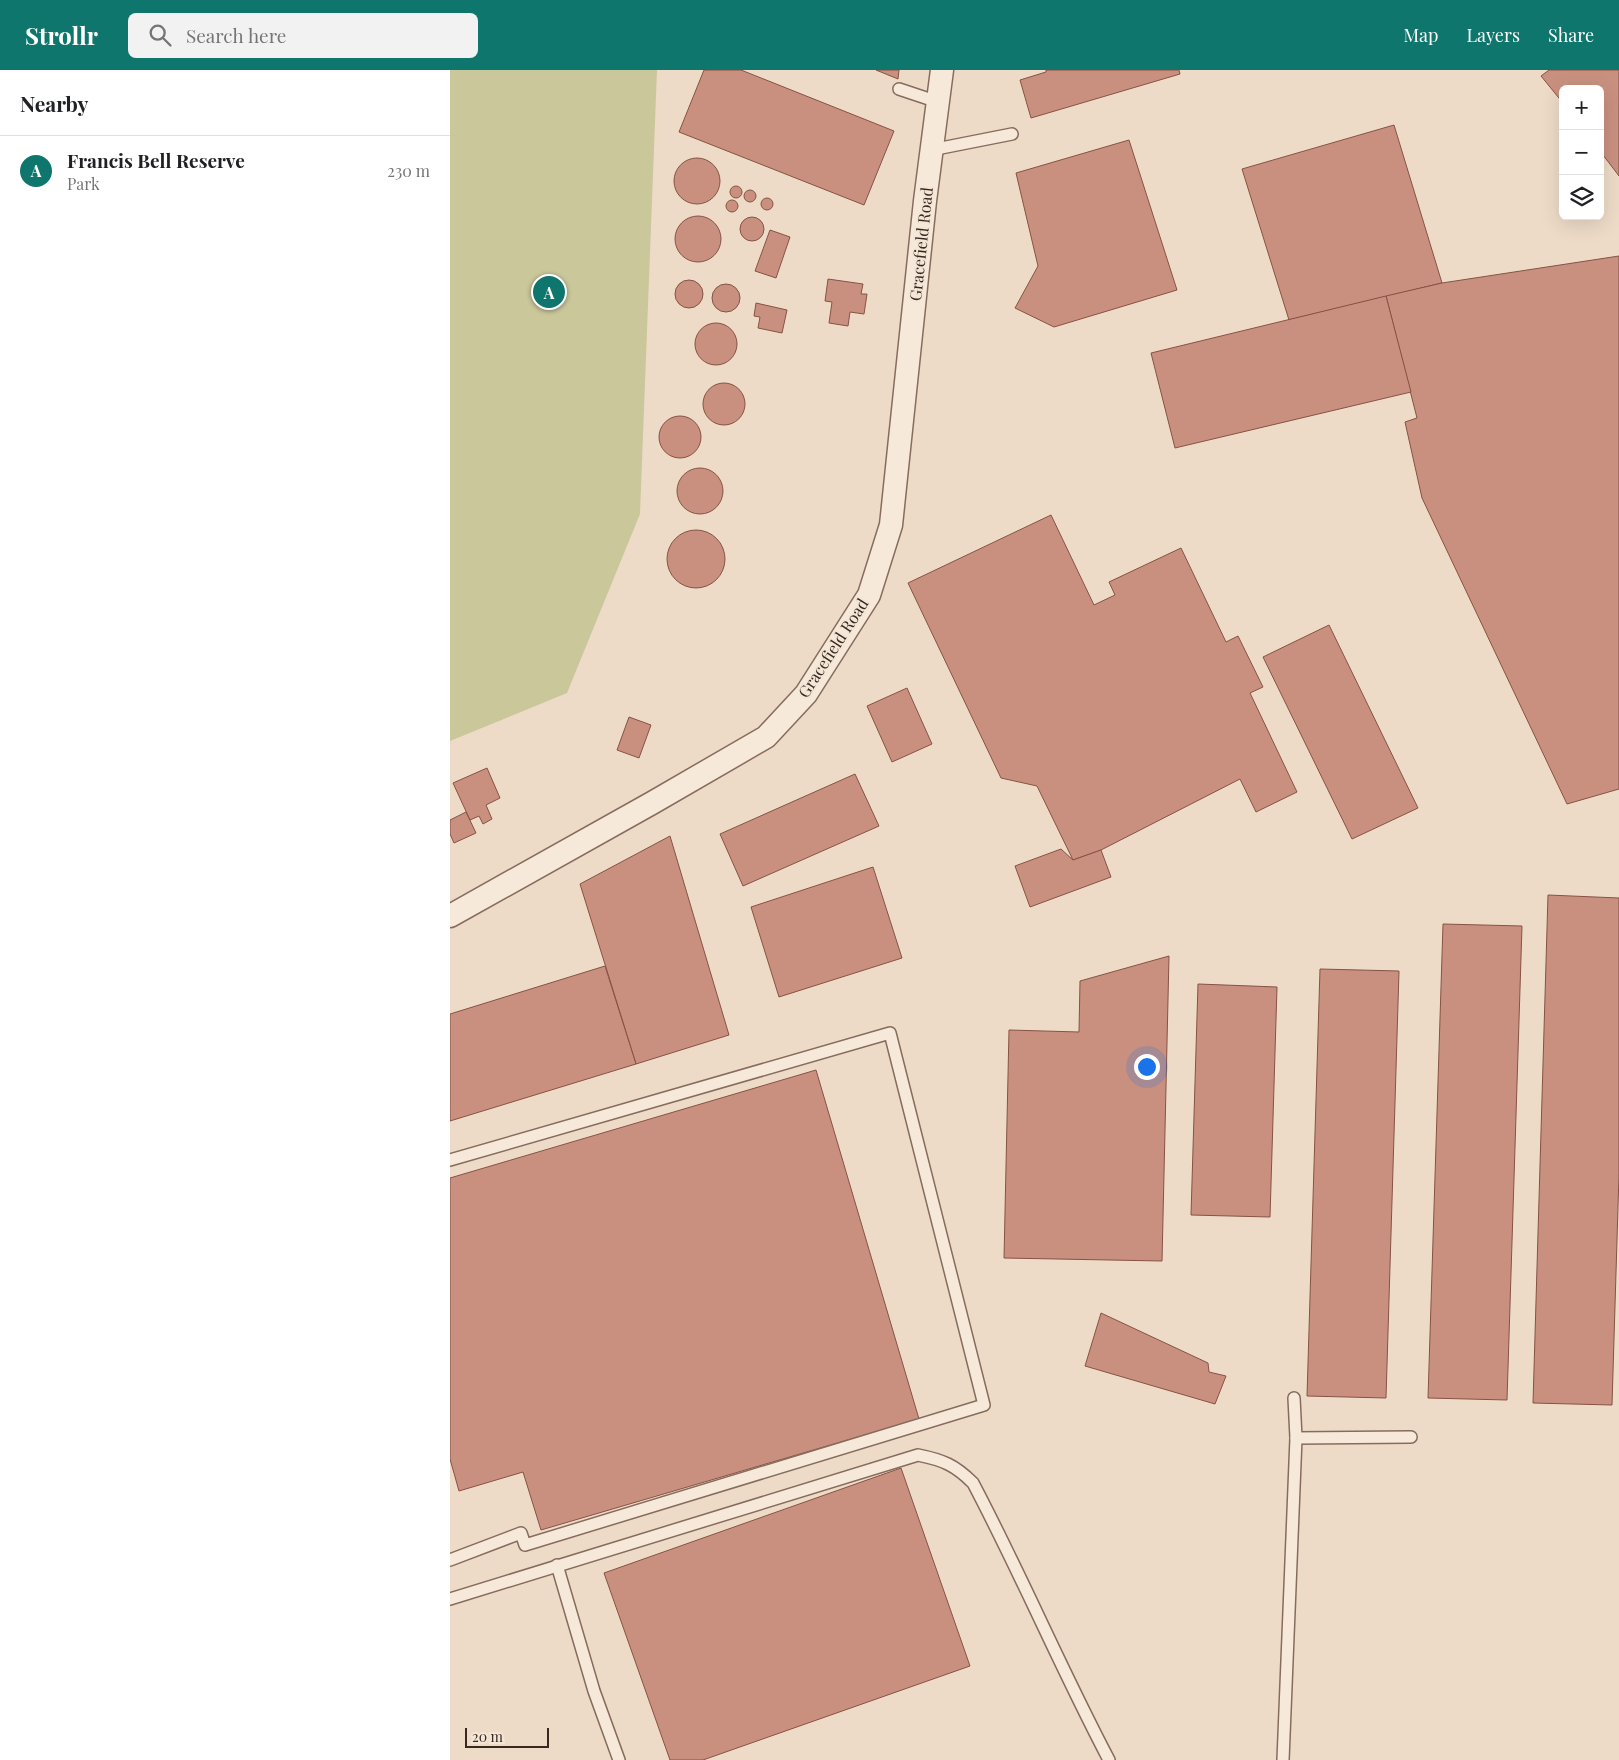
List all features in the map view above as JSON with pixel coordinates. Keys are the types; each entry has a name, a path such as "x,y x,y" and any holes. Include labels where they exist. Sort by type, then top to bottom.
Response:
{"street":[{"name":"Gracefield Road","path":"450,916 766,737 806,694 868,595 891,524 931,150 942,70"}],"lane":[{"path":"898,89 938,102"},
{"path":"931,150 1012,134"},
{"path":"450,1160 890,1032 984,1405 525,1545 521,1533 450,1560"},
{"path":"1283,1760 1296,1438 1294,1398"},
{"path":"1296,1438 1411,1437"},
{"path":"450,1599 918,1455 939,1460 961,1471 973,1483 1031,1599 1057,1658 1109,1760"},
{"path":"557,1565 594,1691 619,1760"}],"shaded area":[{"path":"450,70 657,70 640,514 567,693 450,741"}],"building":[{"path":"704,70 741,70 894,131 864,205 679,132"},
{"path":"876,70 899,70 898,79"},
{"path":"1046,70 1179,70 1180,74 1031,118 1020,80 1046,72"},
{"path":"1549,70 1619,70 1619,176 1604,156 1604,85 1559,85 1559,98 1541,76"},
{"path":"1394,125 1442,283 1289,320 1242,169"},
{"path":"1129,140 1177,290 1054,327 1015,308 1038,266 1016,173"},
{"path":"697,158 710,162 716,168 720,181 716,194 710,200 697,204 684,200 678,194 674,181 678,168 684,162"},
{"path":"734,186 738,186 742,192 738,198 734,198 730,194 730,190"},
{"path":"748,190 752,190 756,196 752,202 748,202 744,198 744,194"},
{"path":"765,198 769,198 773,204 769,210 765,210 761,206 761,202"},
{"path":"730,200 734,200 738,206 734,212 730,212 726,208 726,204"},
{"path":"698,216 711,220 717,226 721,239 717,252 711,258 698,262 685,258 679,252 675,239 679,226 685,220"},
{"path":"752,217 761,220 764,229 761,238 752,241 743,238 740,229 743,220"},
{"path":"770,230 790,237 776,278 755,271"},
{"path":"1619,256 1619,789 1567,804 1422,498 1405,422 1417,418 1386,296 1442,283"},
{"path":"828,279 863,284 861,294 867,294 864,314 850,312 848,326 829,323 832,302 825,301"},
{"path":"689,280 699,284 703,294 699,304 689,308 679,304 675,294 679,284"},
{"path":"726,284 736,288 740,298 736,308 726,312 716,308 712,298 716,288"},
{"path":"1386,296 1411,392 1175,448 1151,353"},
{"path":"756,303 787,310 782,333 758,328 760,317 754,316"},
{"path":"720,323 728,326 734,332 737,344 734,356 728,362 712,365 704,362 698,356 695,340 698,332 704,326"},
{"path":"728,383 736,386 742,392 745,404 742,416 736,422 720,425 712,422 706,416 703,400 706,392 712,386"},
{"path":"684,416 692,419 698,425 701,437 698,449 692,455 676,458 668,455 662,449 659,433 662,425 668,419"},
{"path":"700,468 713,472 719,478 723,491 719,504 713,510 700,514 687,510 681,504 677,491 681,478 687,472"},
{"path":"1051,515 1094,605 1115,595 1109,582 1181,548 1226,642 1238,636 1263,687 1250,693 1297,792 1256,812 1240,779 1101,850 1073,860 1037,786 1001,778 908,583"},
{"path":"690,530 702,530 717,538 725,553 725,565 717,580 702,588 690,588 675,580 667,565 667,553 675,538"},
{"path":"1329,625 1418,808 1352,839 1263,657"},
{"path":"907,688 932,744 892,762 867,706"},
{"path":"629,717 651,725 639,758 617,750"},
{"path":"487,768 500,798 486,805 492,819 483,824 479,816 470,820 453,783"},
{"path":"855,774 879,826 743,886 720,834"},
{"path":"466,812 476,833 454,843 450,834 450,820"},
{"path":"670,836 729,1035 636,1064 580,884"},
{"path":"1061,849 1073,860 1101,850 1111,877 1030,907 1015,866"},
{"path":"873,867 902,958 779,997 751,907"},
{"path":"1548,895 1619,898 1619,1174 1612,1405 1533,1403"},
{"path":"1443,924 1522,926 1507,1400 1428,1398"},
{"path":"1169,956 1162,1261 1004,1258 1009,1030 1079,1032 1080,981"},
{"path":"605,966 636,1064 450,1121 450,1014"},
{"path":"1320,969 1399,971 1386,1398 1307,1396"},
{"path":"1198,984 1277,987 1270,1217 1191,1215"},
{"path":"816,1070 919,1419 541,1530 523,1472 459,1491 450,1459 450,1178"},
{"path":"1101,1313 1208,1363 1209,1372 1226,1376 1215,1404 1085,1366"},
{"path":"901,1468 970,1666 703,1760 670,1760 604,1573"}],"place":[{"name":"Francis Bell Reserve","path":"549,292"}]}
